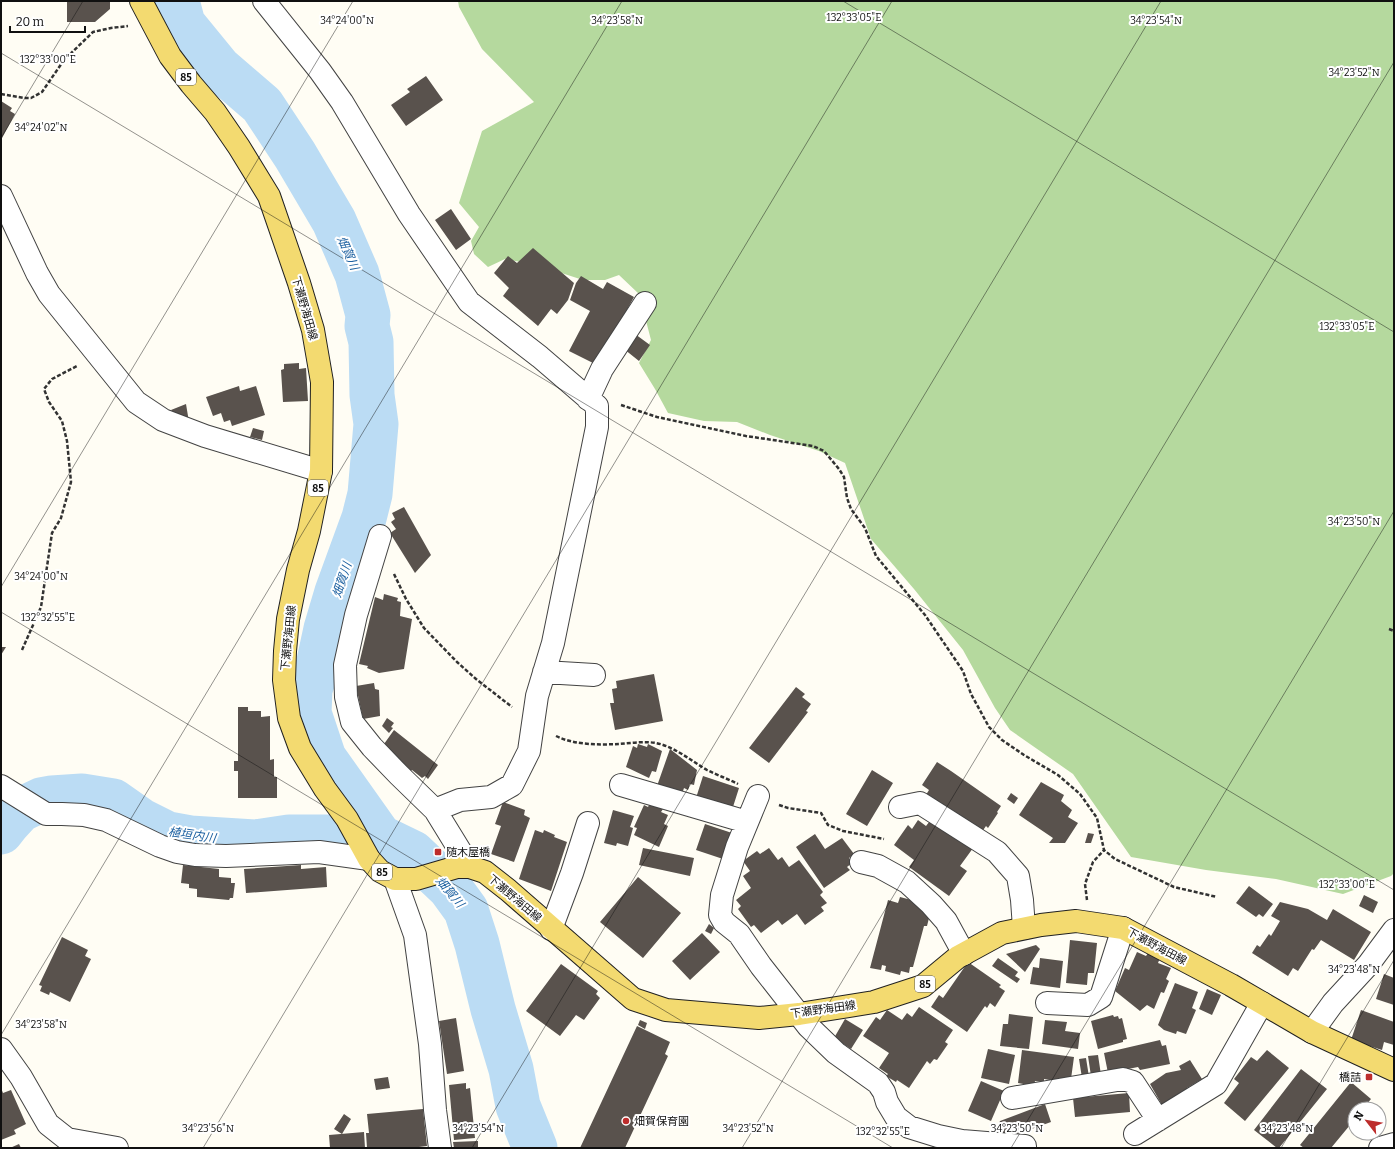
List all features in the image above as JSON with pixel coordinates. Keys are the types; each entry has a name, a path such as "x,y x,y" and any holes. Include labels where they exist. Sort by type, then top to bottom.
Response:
{"main road":[{"name":"下瀬野海田線","path":"141,1 170,56 215,112 239,147 269,196 299,283 313,330 322,382 320,471 309,530 298,570 288,619 284,651 284,680 290,718 300,748 365,851 380,871 406,879"},
{"name":"下瀬野海田線","path":"464,867 484,872 508,890 633,999 666,1010 759,1018 799,1014 874,1002 923,986 964,954 1002,933 1024,928 1076,921 1123,928 1231,985 1312,1032 1394,1070"},
{"path":"406,879 464,867"}],"street":[{"path":"264,1 320,71 342,102 410,214 470,302 540,357 592,403"},
{"path":"1,196 37,273 49,294 136,402 163,420 205,436 320,471"},
{"path":"435,810 460,800 491,797 512,785 529,751 536,696 554,636 597,427 592,403 602,369 645,303"},
{"path":"380,536 356,615 346,658 346,697 352,722 367,741 399,775 435,810 464,867"},
{"path":"544,672 594,675"},
{"path":"621,785 746,822"},
{"path":"1,786 46,814 84,815 106,820 122,826 160,846 177,852 196,855 226,856 365,851"},
{"path":"758,796 746,822 722,895 720,915 724,922 739,934 761,966 817,1036 836,1053 878,1083 896,1117 909,1128 964,1145 1025,1146"},
{"path":"900,807 920,803 997,852 1018,876 1022,900 1024,928"},
{"path":"551,929 572,873 588,822"},
{"path":"861,862 878,866 907,882 931,904 946,921 964,954"},
{"path":"406,879 430,1044 435,1110 440,1148"},
{"path":"1047,1003 1088,1005 1101,997 1123,928"},
{"path":"1312,1032 1333,1003 1368,965 1394,930"},
{"path":"1135,1134 1216,1084 1262,1003"},
{"path":"1,1049 20,1077 48,1124 67,1139 117,1148"},
{"path":"1012,1098 1123,1079 1133,1082 1158,1120"},
{"path":"1380,1148 1394,1144"}],"path":[{"path":"1,94 31,98 42,92 64,60 93,32 111,28 153,24"},
{"path":"22,650 41,607 52,533 61,518 71,482 67,441 62,421 49,402 44,390 52,379 97,355"},
{"path":"592,403 611,402 657,417 746,436 813,446 824,451 844,477 847,498 851,509 865,528 876,556 925,615 964,671 971,694 989,727 1002,740 1058,775 1080,794 1096,818 1104,850 1115,859 1174,887 1216,897"},
{"path":"1390,629 1394,631"},
{"path":"758,796 788,808 821,813 828,825 843,831 884,839"},
{"path":"1090,923 1085,884 1093,862 1104,850"}],"green space":[{"path":"458,1 1394,1 1394,873 1391,876 1343,894 1276,879 1206,870 1131,857 1073,774 1010,730 995,708 963,650 871,539 845,463 819,451 770,435 737,422 704,421 668,413 639,363 651,340 639,294 619,275 605,280 583,280 540,266 505,259 488,267 474,254 471,241 479,227 459,203 482,131 534,102 482,49 459,7"}],"building":[{"path":"67,1 110,1 110,9 95,22 67,22"},
{"path":"426,76 443,100 406,126 391,105 410,92 407,89"},
{"path":"1,101 12,108 10,111 15,114 1,140"},
{"path":"451,209 471,239 456,250 435,220"},
{"path":"533,248 574,283 568,300 557,314 551,309 538,326 503,296 509,288 494,273 508,256 517,263"},
{"path":"581,276 603,289 607,282 634,297 597,365 569,351 590,311 570,300 576,283"},
{"path":"635,334 650,345 639,361 624,349"},
{"path":"299,363 299,369 306,368 308,401 283,402 281,370 284,369 284,364"},
{"path":"239,386 240,391 256,386 265,415 232,426 230,420 224,422 221,413 213,416 206,397"},
{"path":"186,404 189,422 179,421 171,410"},
{"path":"253,428 264,431 262,440 250,437"},
{"path":"404,507 431,555 415,573 390,533 396,529 391,522 395,519 392,513"},
{"path":"384,594 398,598 397,601 401,602 400,616 412,619 404,669 379,673 367,668 368,666 359,664 375,597 383,600"},
{"path":"1,647 6,647 1,655"},
{"path":"654,674 663,721 615,730 610,703 614,703 612,689 617,688 616,681"},
{"path":"374,683 375,689 379,690 380,716 363,719 356,686"},
{"path":"796,687 805,694 802,697 811,704 806,711 808,712 769,763 749,748"},
{"path":"238,707 248,707 248,711 261,711 261,717 270,716 270,760 274,759 274,777 277,777 277,798 238,798 238,771 234,771 234,761 238,761"},
{"path":"387,718 394,723 391,727 393,728 389,733 382,726"},
{"path":"394,730 438,765 428,779 425,776 422,778 412,770 410,772 384,744"},
{"path":"638,744 647,747 648,744 662,751 656,772 652,771 649,778 626,767 633,746 637,748"},
{"path":"670,749 697,770 694,785 690,784 688,790 684,788 682,794 657,786"},
{"path":"937,762 1001,806 988,828 986,826 979,836 924,798 929,790 922,785"},
{"path":"872,770 893,783 867,826 846,814"},
{"path":"703,776 739,788 732,810 696,798"},
{"path":"1041,782 1064,795 1061,801 1072,810 1068,817 1078,823 1065,843 1049,843 1053,838 1019,815"},
{"path":"1011,793 1018,798 1014,804 1007,799"},
{"path":"503,802 525,810 524,815 530,818 514,862 491,854 501,826 495,824"},
{"path":"650,803 663,809 661,812 668,815 664,824 668,826 659,847 634,835 637,828 634,827 644,805 648,807"},
{"path":"613,810 634,816 630,827 633,828 628,846 617,843 616,846 604,843"},
{"path":"933,817 976,844 960,866 967,871 949,896 909,867 914,860 894,845 908,825 912,829 918,820 926,826"},
{"path":"705,824 732,833 723,859 696,850"},
{"path":"535,830 543,833 544,830 555,835 554,837 567,842 551,891 519,879"},
{"path":"1088,833 1094,834 1091,843 1085,843"},
{"path":"815,834 825,849 842,838 854,854 849,858 852,863 847,867 850,870 824,888 796,847"},
{"path":"643,848 694,858 690,876 639,865"},
{"path":"769,848 778,860 782,857 789,867 799,860 823,892 820,895 827,903 821,907 824,911 805,925 797,914 782,925 778,920 761,933 754,925 751,927 738,909 741,906 736,900 751,888 743,876 750,871 743,861 757,851 760,854"},
{"path":"183,865 219,869 219,877 231,878 231,883 235,883 233,898 230,898 229,900 197,897 197,889 189,888 189,884 181,883"},
{"path":"301,865 301,869 326,867 327,887 246,893 244,869"},
{"path":"638,877 681,913 643,958 600,922"},
{"path":"1249,886 1273,904 1263,917 1259,914 1256,917 1236,903"},
{"path":"1364,895 1378,902 1373,913 1359,906"},
{"path":"900,897 923,903 931,910 927,926 924,926 913,967 910,967 909,973 901,971 900,975 885,971 886,966 882,965 881,970 870,968 888,900 898,903"},
{"path":"1280,902 1308,909 1327,920 1333,909 1371,932 1354,960 1321,940 1314,950 1312,949 1298,971 1293,968 1288,976 1252,953 1257,945 1260,947 1269,934 1271,936 1280,921 1271,916"},
{"path":"709,924 714,928 711,934 705,931"},
{"path":"702,933 720,952 690,980 672,961"},
{"path":"62,937 88,950 85,956 91,959 70,1002 50,992 49,995 40,991 42,986 39,985"},
{"path":"1070,940 1097,943 1094,973 1088,973 1087,985 1066,983"},
{"path":"1036,945 1040,949 1025,972 1006,954"},
{"path":"1137,952 1146,956 1148,953 1160,958 1158,963 1171,968 1166,979 1169,981 1164,993 1161,992 1154,1009 1147,1005 1140,1011 1115,991 1125,968 1129,970"},
{"path":"998,958 1018,972 1015,976 1020,979 1017,983 992,966"},
{"path":"1040,958 1063,961 1060,988 1030,984 1033,967 1039,968"},
{"path":"968,962 1001,985 999,987 1005,991 995,1007 990,1003 987,1008 985,1006 967,1032 931,1007 939,995 943,998"},
{"path":"561,964 598,991 596,994 600,998 584,1020 576,1015 560,1036 526,1011"},
{"path":"1384,974 1394,978 1394,1005 1376,999"},
{"path":"1175,983 1198,992 1192,1008 1196,1010 1186,1034 1177,1031 1176,1034 1164,1030 1158,1025"},
{"path":"1207,989 1221,995 1212,1015 1199,1009"},
{"path":"919,1007 953,1030 945,1042 948,1044 937,1060 934,1059 930,1064 927,1061 909,1088 897,1080 896,1082 886,1076 888,1074 879,1068 889,1053 863,1036 876,1017 880,1020 887,1010 902,1020 907,1013 912,1017"},
{"path":"1361,1010 1394,1022 1394,1045 1384,1042 1382,1050 1351,1040"},
{"path":"1009,1014 1033,1017 1029,1049 1000,1046 1003,1024 1008,1024"},
{"path":"1113,1015 1114,1017 1118,1016 1119,1019 1122,1018 1127,1039 1123,1040 1123,1042 1098,1049 1091,1021"},
{"path":"456,1018 464,1071 447,1074 439,1021"},
{"path":"845,1019 863,1030 851,1049 834,1038"},
{"path":"640,1020 647,1023 645,1029 638,1025"},
{"path":"1045,1020 1067,1022 1065,1031 1080,1033 1078,1049 1042,1044"},
{"path":"637,1026 670,1042 665,1054 668,1056 625,1148 580,1148"},
{"path":"1160,1040 1162,1046 1166,1045 1170,1064 1140,1070 1138,1067 1108,1073 1104,1053"},
{"path":"988,1049 1015,1055 1009,1084 981,1078"},
{"path":"1022,1050 1074,1057 1071,1079 1067,1083 1044,1079 1044,1082 1035,1081 1034,1086 1018,1083"},
{"path":"1267,1050 1289,1068 1245,1121 1224,1103 1239,1083 1234,1079 1251,1057 1257,1061"},
{"path":"1098,1055 1101,1075 1091,1076 1088,1056"},
{"path":"1086,1058 1089,1077 1082,1078 1079,1059"},
{"path":"1190,1060 1202,1079 1187,1088 1190,1092 1162,1105 1150,1084 1166,1073 1181,1070 1179,1066"},
{"path":"1301,1069 1327,1089 1279,1148 1277,1148 1254,1130"},
{"path":"388,1077 390,1088 376,1090 374,1079"},
{"path":"981,1081 1004,1091 991,1121 968,1111"},
{"path":"1351,1082 1371,1099 1369,1101 1347,1101 1347,1129 1331,1148 1304,1148 1300,1145"},
{"path":"466,1083 466,1089 470,1088 475,1138 454,1140 449,1085"},
{"path":"1,1088 3,1093 11,1090 26,1124 14,1130 16,1134 1,1140"},
{"path":"1129,1093 1130,1112 1075,1117 1073,1098"},
{"path":"1045,1104 1051,1122 1001,1140 997,1128 1000,1121"},
{"path":"423,1109 427,1146 419,1148 367,1148 366,1133 369,1133 367,1114"},
{"path":"344,1114 351,1119 342,1134 334,1129"},
{"path":"364,1132 365,1148 330,1148 329,1135"},
{"path":"478,1141 478,1148 454,1148 453,1142"},
{"path":"19,1144 21,1148 10,1148"}],"waterway":[{"name":"畑賀川","path":"177,1 183,24 219,68 262,105 295,155 334,221 357,274 368,315 367,326 371,342 372,395 376,424 370,494 364,518 337,592 326,629 318,666 310,689 309,713 324,758 380,837 413,853 450,888 466,910 477,944 493,1009 511,1069 518,1106 535,1148"},
{"name":"植垣内川","path":"1,832 20,810 41,800 82,796 113,801 140,820 168,834 190,838 256,842 289,837 380,837"}],"place":[{"name":"随木屋橋","path":"438,852"},
{"name":"橋詰","path":"1369,1077"},
{"name":"畑賀保育園","path":"626,1121"}]}
